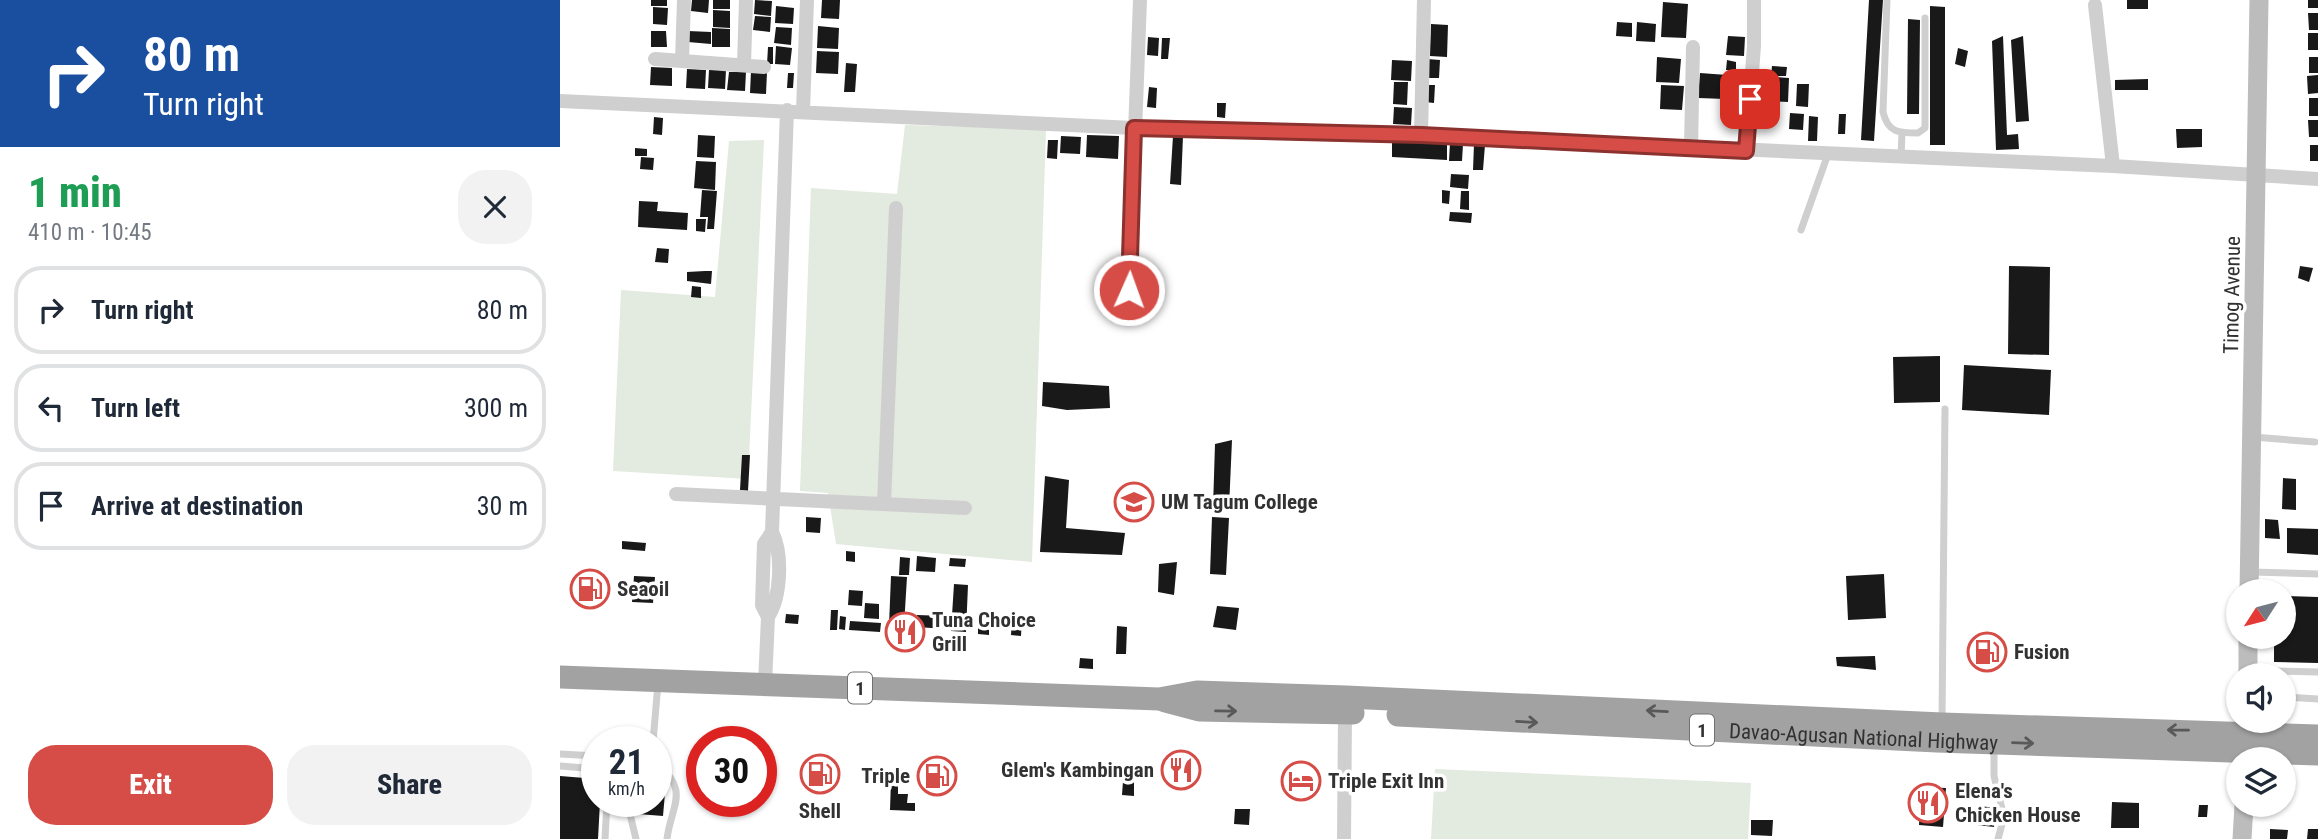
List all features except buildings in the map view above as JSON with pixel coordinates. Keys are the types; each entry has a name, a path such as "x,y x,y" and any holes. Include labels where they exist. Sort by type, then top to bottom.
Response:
{"highway":[{"name":"Davao-Agusan National Highway","path":"560,677 1159,699 1197,692 1400,707 1995,734 2246,741 2318,736"},
{"name":"Davao-Agusan National Highway","path":"1159,699 1199,710 1345,713 1400,707 1941,724 1995,734"},
{"name":"Davao-Agusan National Highway","path":"2246,741 2318,754"}],"main road":[{"name":"Timog Avenue","path":"2249,579 2259,0"},
{"path":"2242,839 2243,817"}],"street":[{"path":"682,61 684,0"},
{"path":"744,65 746,0"},
{"path":"803,111 807,0"},
{"path":"1129,290 1140,0"},
{"path":"1421,135 1424,0"},
{"path":"1746,151 1755,0"},
{"path":"2095,5 2113,166"},
{"path":"1691,149 1693,47"},
{"path":"655,59 764,67"},
{"path":"560,101 1134,128 1421,135 2113,166 2318,179"},
{"path":"765,684 768,617 776,606 764,544 772,532 787,110"},
{"path":"884,504 896,208"},
{"path":"676,494 965,508"},
{"path":"1344,839 1345,713"}],"lane":[{"path":"1887,0 1883,113 1889,128 1902,133 1921,133 1925,128 1926,18"},
{"path":"1902,133 1902,158"},
{"path":"1801,230 1828,155"},
{"path":"1941,724 1945,409"},
{"path":"2252,437 2315,442"},
{"path":"2249,572 2318,574"},
{"path":"2296,672 2318,672"},
{"path":"655,726 659,680"},
{"path":"2296,697 2318,699"},
{"path":"1995,734 1994,776 2004,817 1997,839"},
{"path":"560,754 581,755"},
{"path":"560,766 581,768"},
{"path":"667,839 678,798 672,782"},
{"path":"605,839 606,817"},
{"path":"631,817 636,839"}],"shaded area":[{"path":"905,125 1046,129 1032,562 836,544 828,493 800,491 811,188 897,194"},
{"path":"764,140 748,479 613,471 621,290 715,297 729,141"},
{"path":"1435,769 1751,783 1748,839 1431,839"}],"place":[{"name":"UM Tagum College","path":"1134,502"},
{"name":"Seaoil","path":"590,589"},
{"name":"Tuna Choice Grill","path":"905,632"},
{"name":"Fusion","path":"1987,652"},
{"name":"Glem's Kambingan","path":"1181,770"},
{"name":"Shell","path":"820,774"},
{"name":"Triple","path":"937,776"},
{"name":"Triple Exit Inn","path":"1301,781"},
{"name":"Elena's Chicken House","path":"1928,803"}],"route":[{"path":"1129,290 1134,128 1421,135 1746,151 1750,99"}]}
